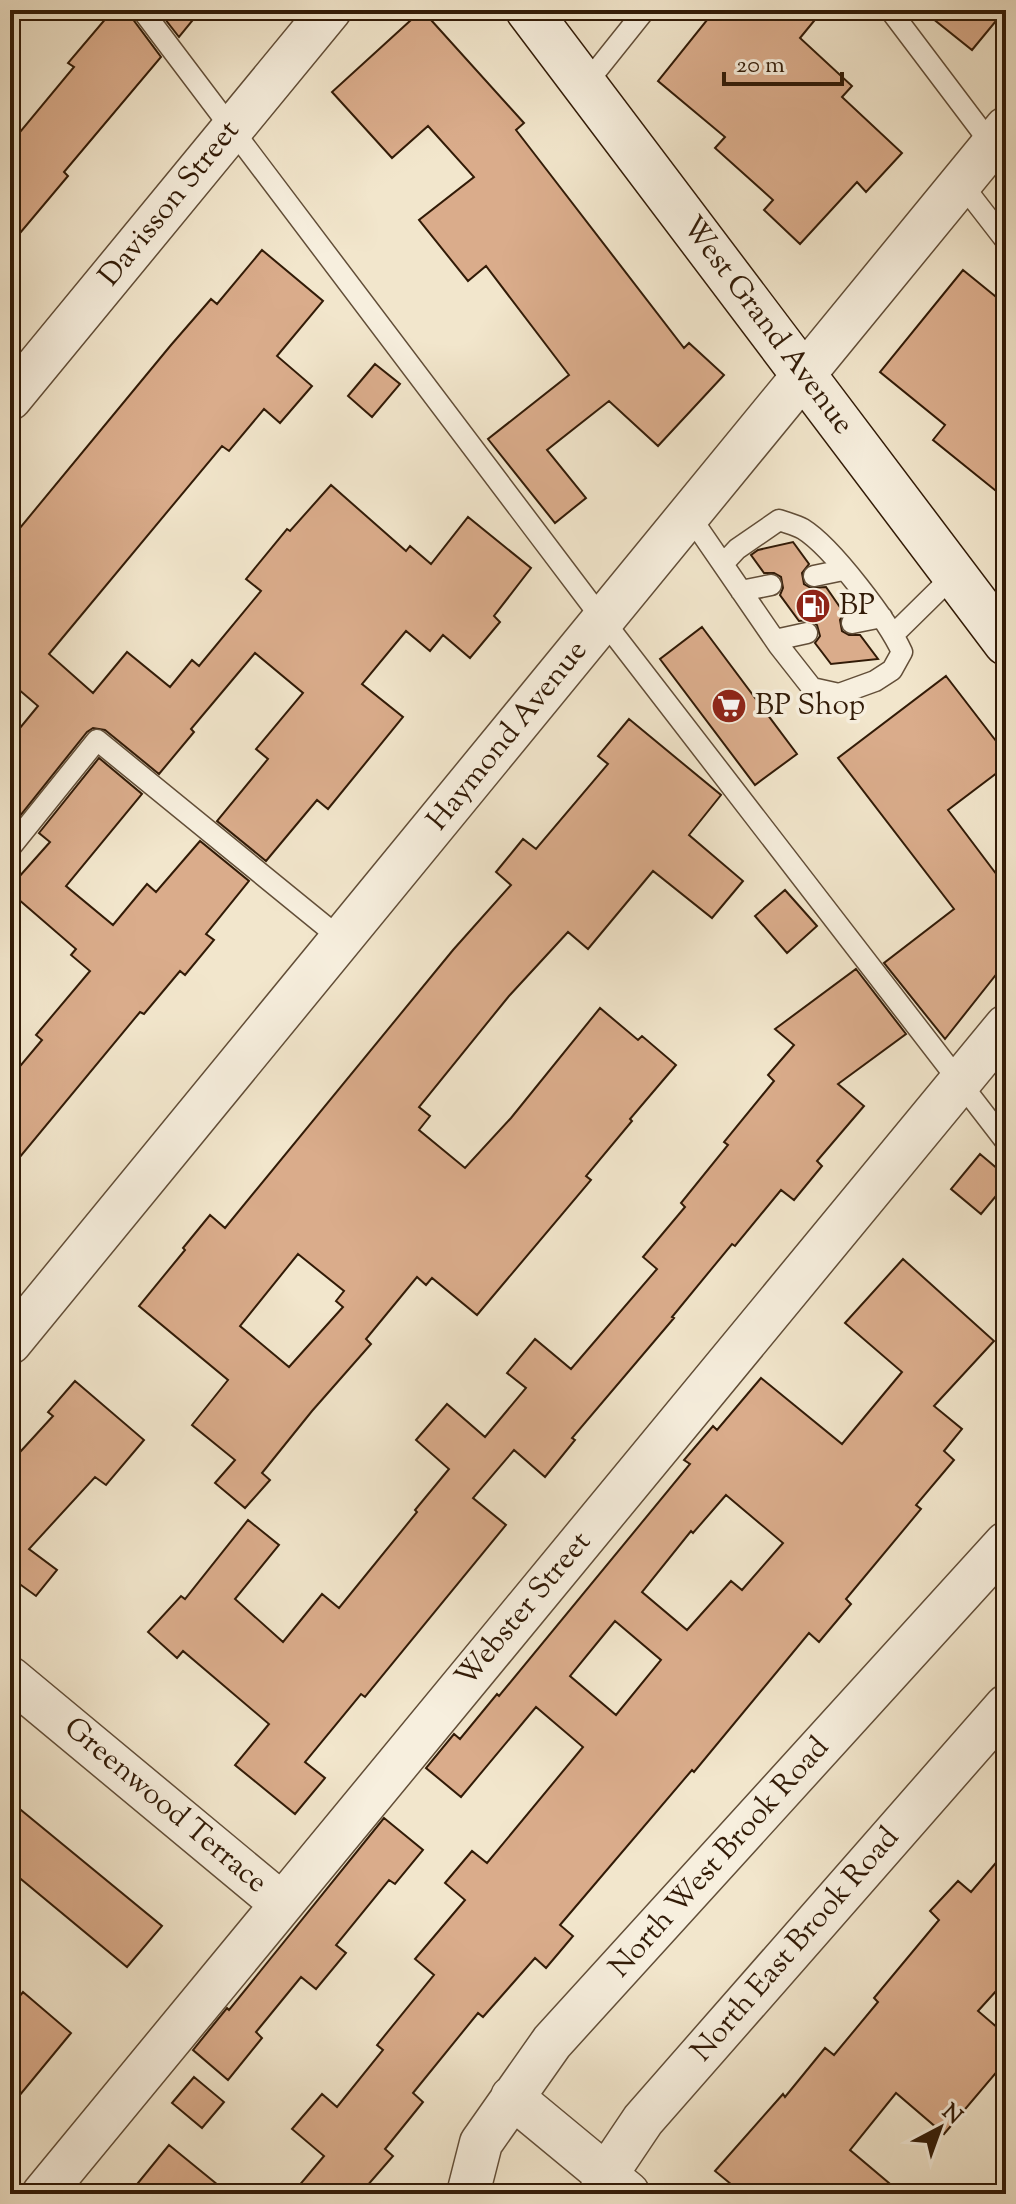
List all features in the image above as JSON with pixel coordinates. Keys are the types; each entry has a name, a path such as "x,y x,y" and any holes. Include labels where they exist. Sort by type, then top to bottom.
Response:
{"main road":[{"name":"West Grand Avenue","path":"528,10 1006,643"}],"street":[{"name":"Davisson Street","path":"10,399 330,10"},
{"name":"Haymond Avenue","path":"10,1343 999,136"},
{"name":"Webster Street","path":"43,2194 1006,1026"},
{"name":"North West Brook Road","path":"468,2194 481,2143 552,2042 1006,1543"},
{"name":"Greenwood Terrace","path":"10,1678 282,1904"},
{"name":"North East Brook Road","path":"612,2188 643,2120 1006,1706"},
{"path":"512,2097 612,2188"}],"lane":[{"path":"142,10 603,620 1006,1142"},
{"path":"585,85 645,10"},
{"path":"890,10 999,136"},
{"path":"961,183 1006,241"},
{"path":"689,515 775,640 812,688 839,694 875,681 892,670 902,652 894,634 843,570 803,529 779,520 737,549 723,564"},
{"path":"814,576 843,570"},
{"path":"894,634 954,575"},
{"path":"741,591 771,585"},
{"path":"852,623 882,617"},
{"path":"775,640 807,633"},
{"path":"10,848 97,740 341,939"}],"building":[{"path":"113,10 129,10 161,57 64,172 68,176 10,245 10,144 74,67 68,63"},
{"path":"158,10 201,10 179,37"},
{"path":"422,10 524,123 516,130 684,348 689,343 724,375 658,446 609,401 547,450 586,498 555,523 488,439 569,375 486,266 468,281 419,220 474,177 428,126 392,158 332,92"},
{"path":"715,10 823,10 800,38 852,86 842,97 902,153 866,192 857,182 800,244 764,210 773,200 715,148 725,137 658,81"},
{"path":"922,10 1005,10 972,50"},
{"path":"262,250 323,301 277,356 312,386 280,423 264,409 229,451 222,446 49,654 93,693 127,652 170,687 192,660 199,666 261,591 246,579 287,529 290,531 331,485 406,551 410,546 431,564 468,517 531,568 494,616 500,622 470,658 443,635 430,651 406,631 362,684 403,717 328,809 317,800 266,861 217,821 268,759 256,749 303,693 255,653 191,729 194,732 159,774 105,730 93,728 19,817 10,810 10,740 38,706 10,682 10,540 171,345 211,299 217,304"},
{"path":"963,270 1006,305 1006,499 933,440 945,425 880,372"},
{"path":"375,364 400,384 372,417 348,396"},
{"name":"BP","path":"793,542 809,564 802,573 804,584 811,588 826,587 844,613 840,620 842,631 860,635 878,659 831,664 815,643 820,636 817,625 810,620 799,621 780,595 783,588 781,577 764,573 751,555 758,550"},
{"name":"BP Shop","path":"702,627 797,754 755,785 660,659"},
{"path":"946,676 1006,754 1006,766 948,810 1006,887 1006,962 945,1039 884,963 954,909 838,758"},
{"path":"629,719 721,795 689,835 743,881 712,918 653,871 588,949 568,932 509,996 419,1107 430,1116 419,1130 465,1168 511,1118 600,1008 638,1040 642,1036 676,1065 586,1176 591,1180 477,1315 432,1278 426,1285 417,1277 366,1339 371,1344 262,1473 270,1480 245,1508 215,1483 235,1460 192,1425 228,1380 139,1306 210,1215 225,1228 453,950 511,885 496,872 523,839 536,849 608,764 598,756","holes":["298,1254 344,1291 336,1301 343,1307 289,1367 240,1326"]},
{"path":"99,758 142,794 66,886 113,925 147,884 156,892 200,841 249,881 206,934 214,940 185,975 180,971 144,1014 140,1012 10,1169 10,1078 42,1040 36,1035 90,971 71,955 76,949 10,892 10,887 50,842 39,833"},
{"path":"785,890 817,926 787,953 755,916"},
{"path":"856,969 906,1034 838,1084 864,1106 817,1161 822,1166 794,1200 781,1190 735,1246 732,1244 572,1438 575,1440 545,1477 514,1450 473,1498 506,1525 365,1697 361,1694 305,1762 325,1778 295,1814 235,1765 269,1724 183,1651 177,1658 148,1632 181,1596 185,1599 248,1520 279,1545 235,1599 283,1642 322,1594 339,1608 449,1469 416,1440 447,1404 485,1437 526,1388 507,1373 535,1339 571,1369 657,1269 643,1257 685,1207 681,1203 728,1145 724,1142 774,1081 768,1075 794,1045 775,1029"},
{"path":"980,1154 1006,1176 1006,1184 981,1214 951,1189"},
{"path":"903,1259 994,1341 934,1406 962,1429 944,1451 954,1460 916,1505 921,1509 846,1599 851,1604 819,1642 809,1633 694,1772 692,1770 560,1925 573,1936 546,1968 535,1958 483,2017 478,2013 413,2093 423,2102 385,2149 393,2156 360,2194 292,2194 324,2156 292,2129 322,2094 337,2107 383,2050 377,2045 434,1975 415,1959 465,1900 445,1883 472,1851 487,1863 583,1747 536,1707 461,1797 426,1768 454,1734 460,1739 497,1694 499,1696 690,1464 684,1460 713,1426 717,1430 761,1378 842,1444 902,1372 845,1323","holes":["726,1495 783,1543 742,1590 731,1581 687,1630 642,1592 691,1531 693,1533","615,1621 661,1660 616,1715 570,1676"]},
{"path":"75,1381 144,1440 106,1485 95,1477 29,1549 57,1570 36,1596 10,1577 10,1463 53,1416 48,1412"},
{"path":"10,1801 162,1926 127,1967 10,1870"},
{"path":"384,1818 423,1850 395,1884 389,1880 336,1945 346,1953 316,1989 301,1977 256,2032 262,2038 228,2080 193,2050"},
{"path":"1006,1851 1006,1980 978,2011 1006,2035 1006,2061 944,2134 896,2093 850,2150 902,2194 743,2194 715,2171 783,2094 785,2097 825,2048 834,2055 878,2002 874,1998 939,1920 930,1911 958,1881 971,1892"},
{"path":"23,1992 71,2033 10,2107 10,2008"},
{"path":"194,2077 224,2102 202,2128 172,2103"},
{"path":"169,2145 229,2194 129,2194"}],"place":[{"name":"BP","path":"813,606"},
{"name":"BP Shop","path":"729,706"}]}
